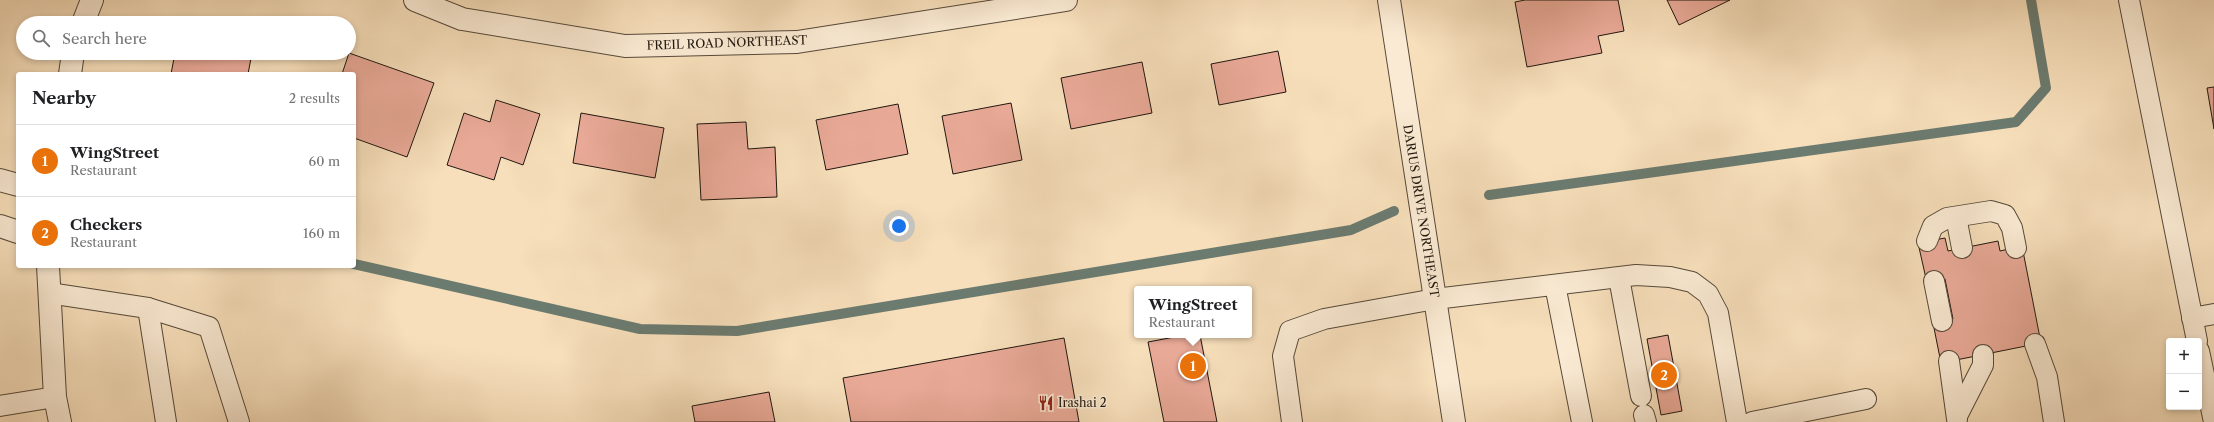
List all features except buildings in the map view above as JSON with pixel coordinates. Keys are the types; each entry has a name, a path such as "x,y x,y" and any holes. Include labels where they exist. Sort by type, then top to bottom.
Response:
{"street":[{"path":"86,16 92,0"},
{"name":"FREIL ROAD NORTHEAST","path":"415,0 462,19 626,46 797,42 1066,0"},
{"name":"DARIUS DRIVE NORTHEAST","path":"1389,0 1454,422"},
{"path":"70,72 72,60"},
{"path":"0,180 16,184"},
{"path":"0,226 16,231"},
{"path":"48,268 55,396 60,422"}],"lane":[{"path":"2129,0 2196,338"},
{"path":"1927,241 1933,226 1947,218 1990,211 2005,215 2012,228 2016,248"},
{"path":"1956,217 1962,248"},
{"path":"1292,422 1283,356 1290,331 1324,319 1435,299 1636,276 1670,277 1692,282 1708,294 1718,313 1734,397 1737,422"},
{"path":"1619,278 1644,411"},
{"path":"1934,281 1942,321"},
{"path":"1555,285 1582,422"},
{"path":"49,293 148,308 209,327 239,422"},
{"path":"148,308 166,422"},
{"path":"2192,318 2214,314"},
{"path":"2035,344 2046,376 2054,422"},
{"path":"1957,419 1983,365 1983,355"},
{"path":"1949,361 1957,419"},
{"path":"2202,365 2214,422"},
{"path":"0,406 55,396"},
{"path":"1752,422 1866,399"}],"waterway":[{"path":"1489,195 2016,122 2046,88 2031,0"},
{"path":"356,264 640,329 737,331 1351,230 1394,211"}],"place":[{"name":"WingStreet","path":"1193,366"},
{"name":"Checkers","path":"1664,375"},
{"name":"Irashai 2","path":"1046,403"}]}
